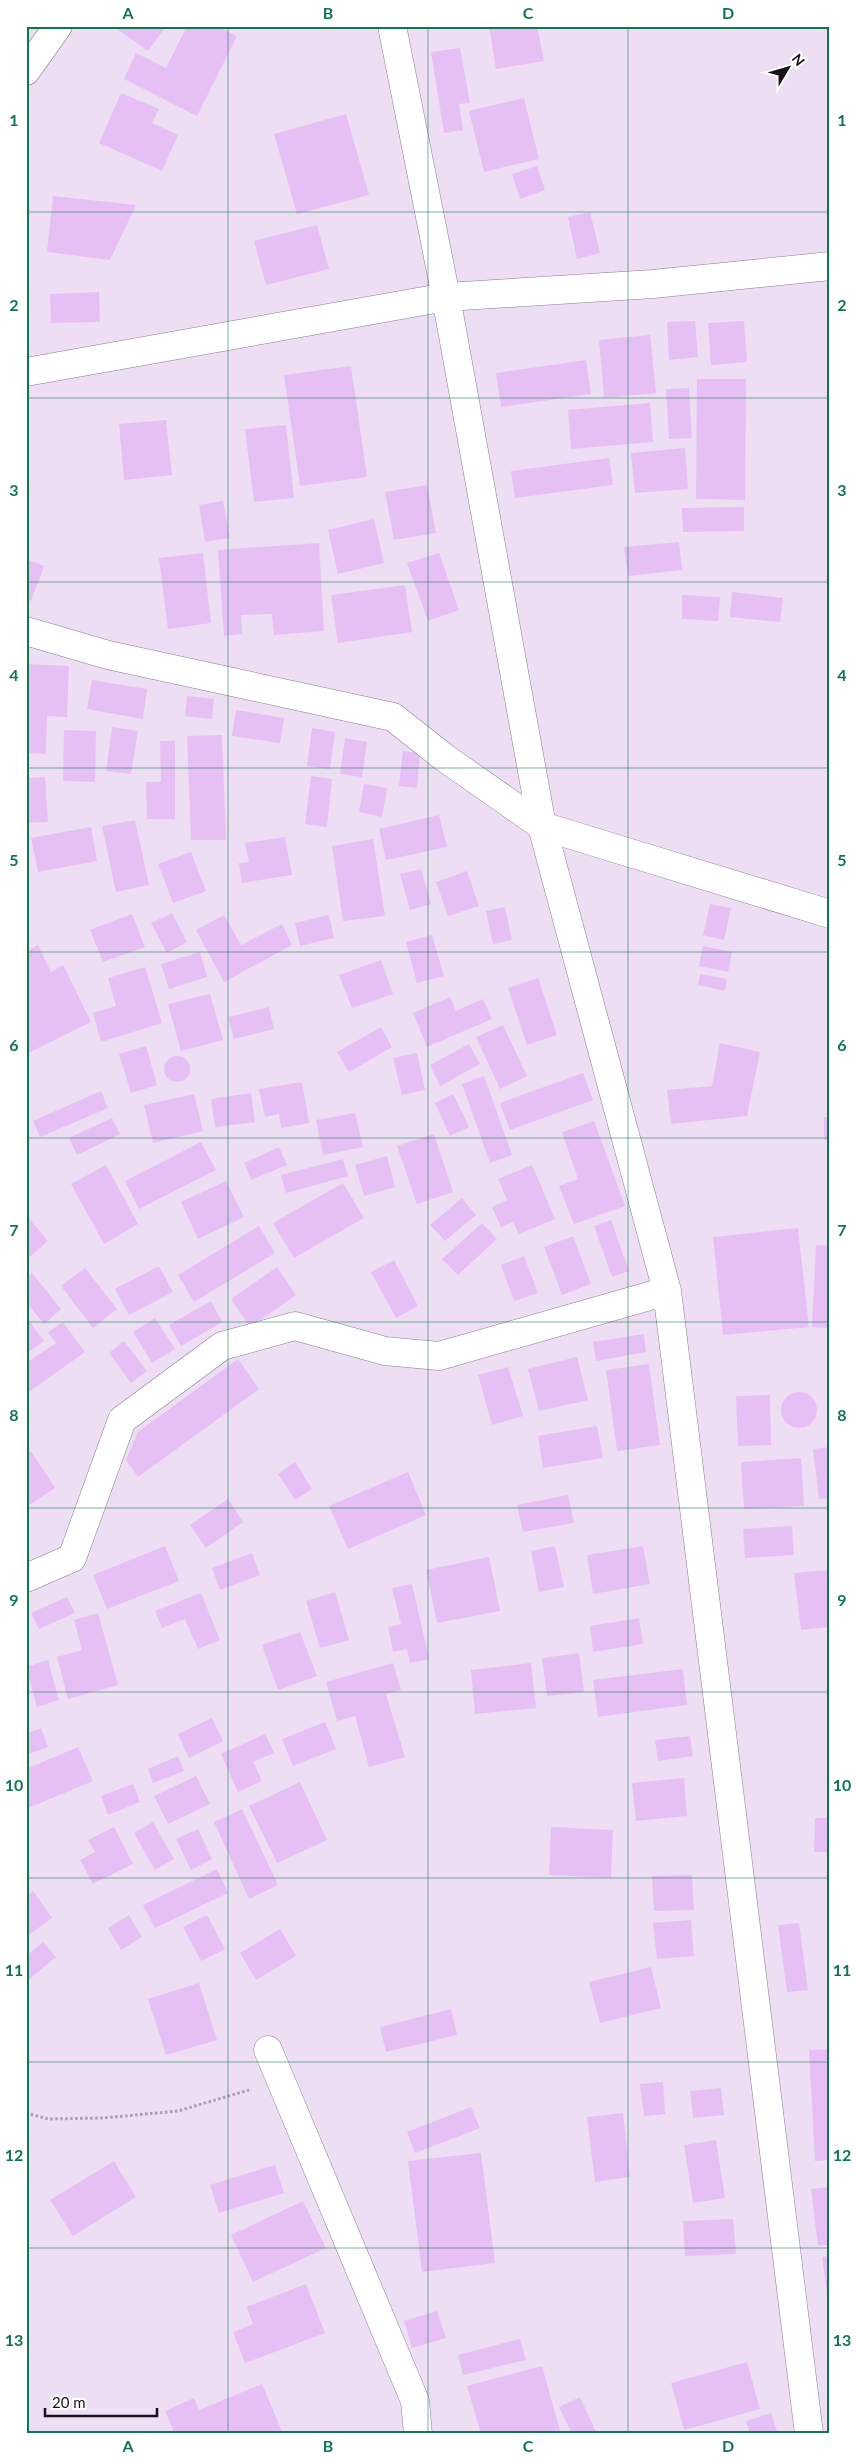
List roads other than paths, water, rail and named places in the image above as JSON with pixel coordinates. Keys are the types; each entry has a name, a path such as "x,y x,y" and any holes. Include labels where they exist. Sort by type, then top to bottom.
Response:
{"street":[{"path":"26,71 58,26"},
{"path":"392,26 446,297 542,826 667,1291 816,2430"},
{"path":"26,372 446,297 653,284 830,266"},
{"path":"26,631 108,655 392,717 445,758 542,826 830,914"},
{"path":"26,1578 72,1558 122,1420 222,1346 295,1326 385,1351 439,1356 667,1291"},
{"path":"268,2050 415,2401 418,2434"}]}
